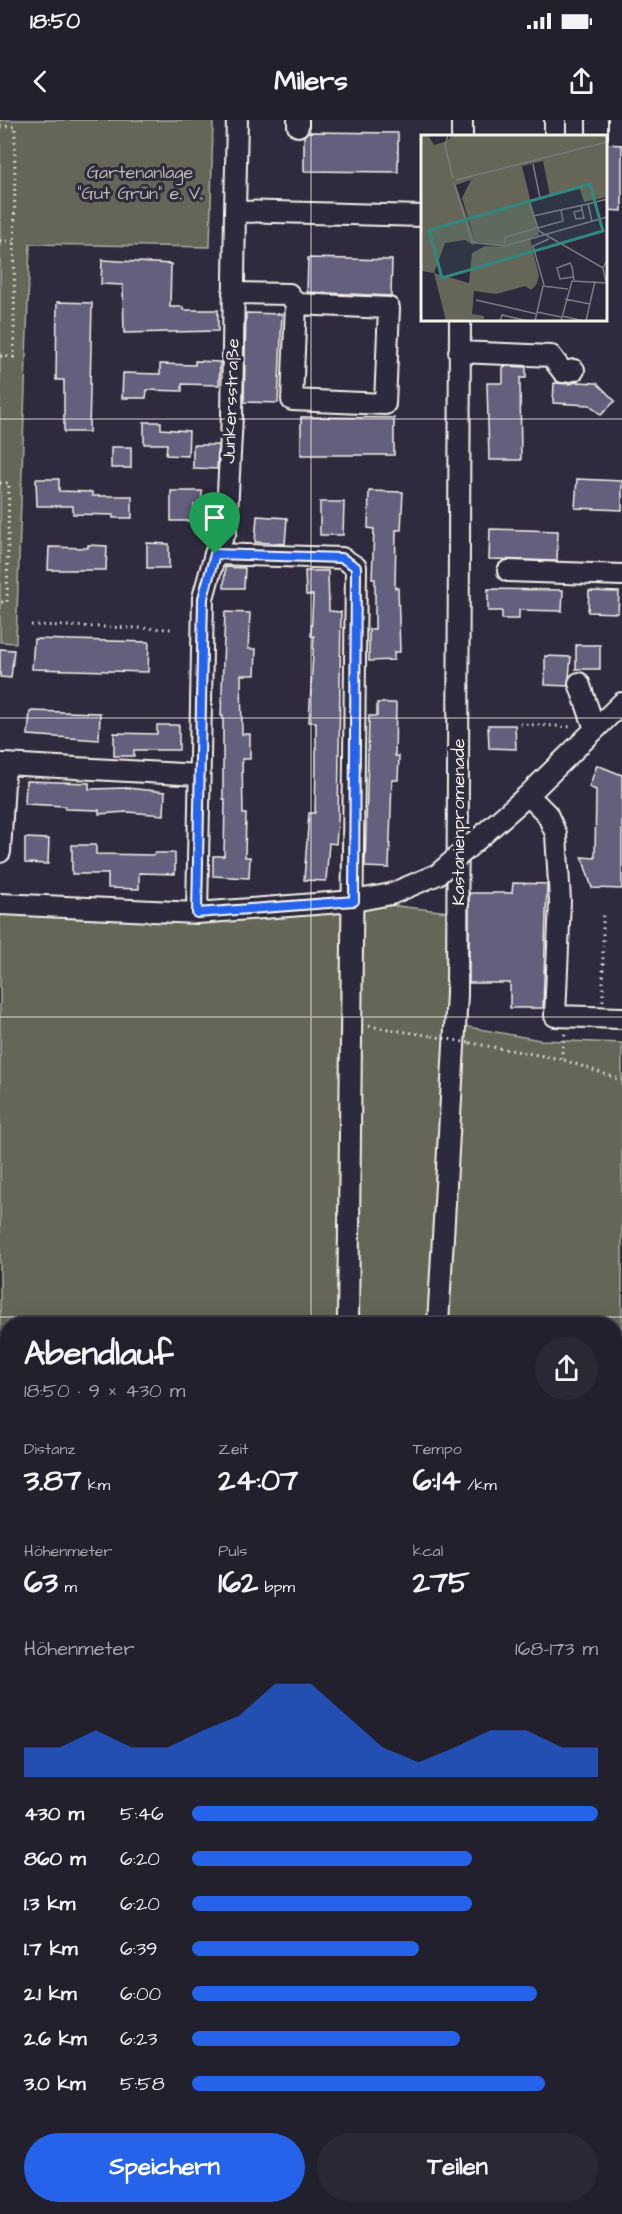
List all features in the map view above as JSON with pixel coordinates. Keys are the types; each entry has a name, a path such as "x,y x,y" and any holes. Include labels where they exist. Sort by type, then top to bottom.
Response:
{"street":[{"name":"Junkersstraße","path":"197,913 203,598 215,554 226,531 232,416 237,120"},
{"path":"235,211 421,216"},
{"path":"233,293 289,294 296,304 292,400 385,404 389,308 296,304"},
{"name":"Kastanienpromenade","path":"438,1317 457,994 460,321"},
{"path":"459,349 551,356 563,372 574,370"},
{"path":"215,554 342,558 356,567 348,1317"},
{"path":"508,571 622,575"},
{"path":"579,683 595,729"},
{"path":"0,904 197,913 354,901 391,894 438,874 528,795 622,703"},
{"path":"0,852 3,764 199,775"},
{"path":"528,795 547,814 556,834 560,901 555,1016 612,1018"}],"path":[{"path":"0,126 15,126 14,357 0,356"},
{"path":"0,241 15,242"},
{"path":"0,483 9,483 7,602 0,602"},
{"path":"31,626 173,629"},
{"path":"520,724 595,729"},
{"path":"603,915 612,1018"},
{"path":"561,1059 567,1017"},
{"path":"352,1023 561,1059 622,1080"}],"green space":[{"name":"Gartenanlage \"Gut Grün\" e. V.","path":"0,120 213,120 210,247 30,244 16,643 0,642"},
{"path":"354,901 448,912 446,1023 540,1040 622,1043 622,1317 0,1317 0,904 197,913"}],"building":[{"path":"308,132 398,133 398,172 304,171 304,136"},
{"path":"607,144 622,145 622,211 607,210"},
{"path":"308,258 392,260 391,296 307,292"},
{"path":"102,260 171,264 170,307 183,307 183,310 218,310 218,331 124,333 123,285 101,284"},
{"path":"57,302 92,303 89,432 64,432 64,380 56,380"},
{"path":"246,313 282,314 278,403 244,402"},
{"path":"195,361 220,362 219,385 182,384 182,391 147,390 146,398 122,398 123,373 160,374 160,364 195,365"},
{"path":"503,366 526,367 526,378 520,378 521,460 489,460 487,383 503,383"},
{"path":"554,383 597,383 615,401 601,415 590,405 553,403"},
{"path":"301,417 394,418 394,455 301,455"},
{"path":"144,422 161,422 161,429 189,431 188,456 166,455 167,444 144,444"},
{"path":"193,445 218,445 217,469 193,468"},
{"path":"111,447 131,447 131,468 111,468"},
{"path":"36,479 59,479 59,491 92,492 92,496 132,496 132,518 73,514 73,506 37,506"},
{"path":"577,479 622,481 622,510 575,508"},
{"path":"171,491 202,491 202,505 194,505 194,521 171,521"},
{"path":"369,491 403,492 401,530 396,530 395,588 398,588 400,652 394,652 394,660 369,661 369,629 375,629 375,579 372,579 374,529 368,528"},
{"path":"320,502 344,502 343,535 320,535"},
{"path":"257,516 287,518 285,544 255,542"},
{"path":"490,529 558,531 557,561 489,559"},
{"path":"147,543 169,544 169,568 147,568"},
{"path":"88,545 107,546 106,570 48,570 49,547 88,548"},
{"path":"225,567 245,568 244,588 224,588"},
{"path":"305,571 328,571 329,611 341,612 338,820 336,844 329,843 326,881 304,880 309,813 315,813 316,767 316,722 309,722 314,636 311,636 313,595 306,595"},
{"path":"488,589 563,590 562,611 519,610 519,619 502,619 502,611 488,611"},
{"path":"589,591 619,592 618,613 588,612"},
{"path":"225,612 250,613 248,649 256,649 255,675 241,675 242,734 250,734 250,759 242,759 243,814 246,814 245,857 250,857 249,878 213,876 213,856 224,856 225,799 223,799 223,716 221,716"},
{"path":"34,639 149,642 148,672 32,669"},
{"path":"576,645 600,645 600,669 576,669"},
{"path":"0,649 14,650 11,678 0,677"},
{"path":"545,656 571,657 568,686 545,685"},
{"path":"377,703 396,703 395,756 399,756 398,780 392,780 389,868 365,867 369,716 377,716"},
{"path":"30,711 100,713 99,740 28,735"},
{"path":"157,725 179,725 179,750 134,750 134,756 114,756 114,733 157,734"},
{"path":"488,725 515,725 516,749 489,748"},
{"path":"597,765 622,775 622,889 592,888 582,857 595,858 596,790 589,787"},
{"path":"26,781 89,783 89,789 127,788 165,792 164,815 127,812 99,814 99,810 25,804"},
{"path":"25,838 49,839 48,864 25,863"},
{"path":"72,845 96,845 96,854 175,853 175,874 139,873 139,889 108,888 108,874 72,874"},
{"path":"513,883 547,884 543,1008 510,1008 510,983 469,983 469,893 512,893"}],"route":[{"path":"215,554 342,558 356,567 354,901 197,913 203,598 215,554"}]}
